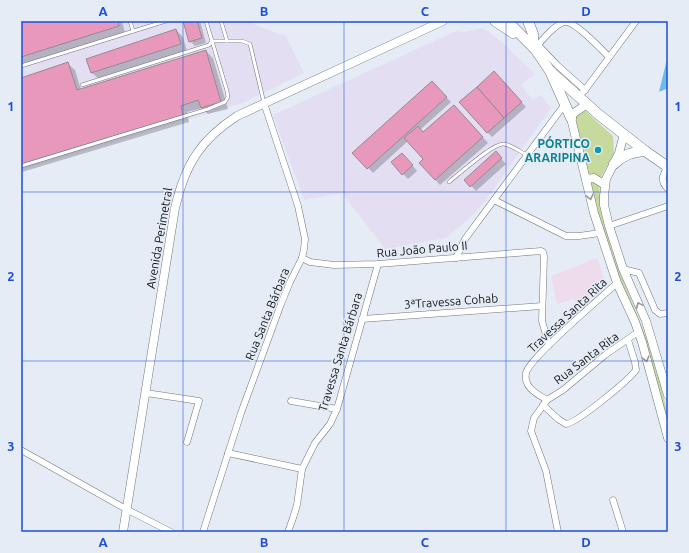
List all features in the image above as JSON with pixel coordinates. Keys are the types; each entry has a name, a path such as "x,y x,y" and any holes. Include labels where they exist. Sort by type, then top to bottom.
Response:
{"highway":[{"path":"495,21 535,47 550,71 571,118"},
{"path":"507,21 523,38"},
{"path":"528,21 533,34 535,47"},
{"path":"550,71 582,93 587,104 645,151 668,167"},
{"path":"614,164 622,157 633,152 645,151"}],"main road":[{"name":"Avenida Perimetral","path":"123,532 173,222 181,185 191,162 211,137 224,124 237,116 439,22"},
{"path":"587,104 574,113 571,118 600,233 617,283 638,332 668,438"},
{"path":"624,134 622,146 606,179 604,205 623,270 646,321 665,371 668,395"},
{"path":"586,179 594,178 605,185"}],"street":[{"path":"610,57 579,29 571,23 566,22 552,30 535,47 557,65 582,93 610,57 636,21"},
{"name":"Rua Santa Bárbara","path":"203,532 228,453 281,304 302,258 305,239 298,206 264,103"},
{"path":"456,258 465,239 565,104"},
{"path":"668,167 662,178 663,183 668,189"},
{"path":"494,200 566,236 600,233"},
{"path":"609,226 668,206"},
{"name":"Rua João Paulo II","path":"302,258 310,262 334,265 378,264 537,250 544,253 542,306"},
{"name":"Travessa Santa Bárbara","path":"288,532 297,505 302,469 315,443 330,424 337,409 378,264"},
{"path":"623,270 639,273 655,310 660,314 668,313"},
{"name":"Travessa Santa Rita","path":"545,403 529,387 526,381 526,372 531,364 549,344 617,283"},
{"path":"542,306 542,321 549,344"},
{"name":"3ªTravessa Cohab","path":"362,319 542,306"},
{"name":"Rua Santa Rita","path":"545,403 638,332"},
{"path":"558,532 546,471 531,430 534,418 545,403 558,419 566,424 572,422 622,383 636,370 628,340"},
{"path":"146,393 199,401 187,442"},
{"path":"291,401 337,409"},
{"path":"21,450 167,531"},
{"path":"228,453 302,469"},
{"path":"613,500 623,532"}],"lane":[{"path":"130,21 133,31"},
{"path":"21,66 166,21"},
{"path":"21,166 208,109 224,102 228,97 227,91 206,21"},
{"path":"221,21 226,41"},
{"path":"82,85 209,45 212,41 242,41 250,44 264,103"},
{"path":"449,182 488,150 499,144 504,144 527,155"}],"shaded area":[{"path":"21,21 253,21 255,25 286,36 304,73 243,103 21,170"},
{"path":"484,28 504,44 535,74 521,85 533,100 541,95 551,108 484,203 470,218 446,238 385,249 342,193 304,200 273,115 456,31 463,32"},
{"path":"597,258 606,285 578,309 574,299 557,304 551,276"}],"green space":[{"path":"582,108 613,136 614,153 600,179 593,174 587,174 574,118"},
{"path":"589,181 599,184 604,223 609,242 651,350 665,402 668,429 605,241"}],"water":[{"path":"668,60 668,88 659,92 666,63"}],"building":[{"path":"21,21 118,21 119,26 21,57"},
{"path":"183,21 197,21 202,38 189,42"},
{"path":"176,29 181,44 91,73 86,59"},
{"path":"206,50 221,102 201,108 198,100 181,106 183,115 21,164 21,78 68,62 77,90"},
{"path":"494,71 522,102 504,118 477,87"},
{"path":"432,81 447,97 367,169 352,153"},
{"path":"477,87 504,118 487,133 459,102"},
{"path":"454,105 483,137 435,180 419,163 423,159 404,138 418,126 423,132"},
{"path":"496,151 502,158 470,187 464,180"},
{"path":"402,153 413,165 402,175 391,162"}],"place":[{"name":"PÓRTICO ARARIPINA","path":"598,150"}]}
